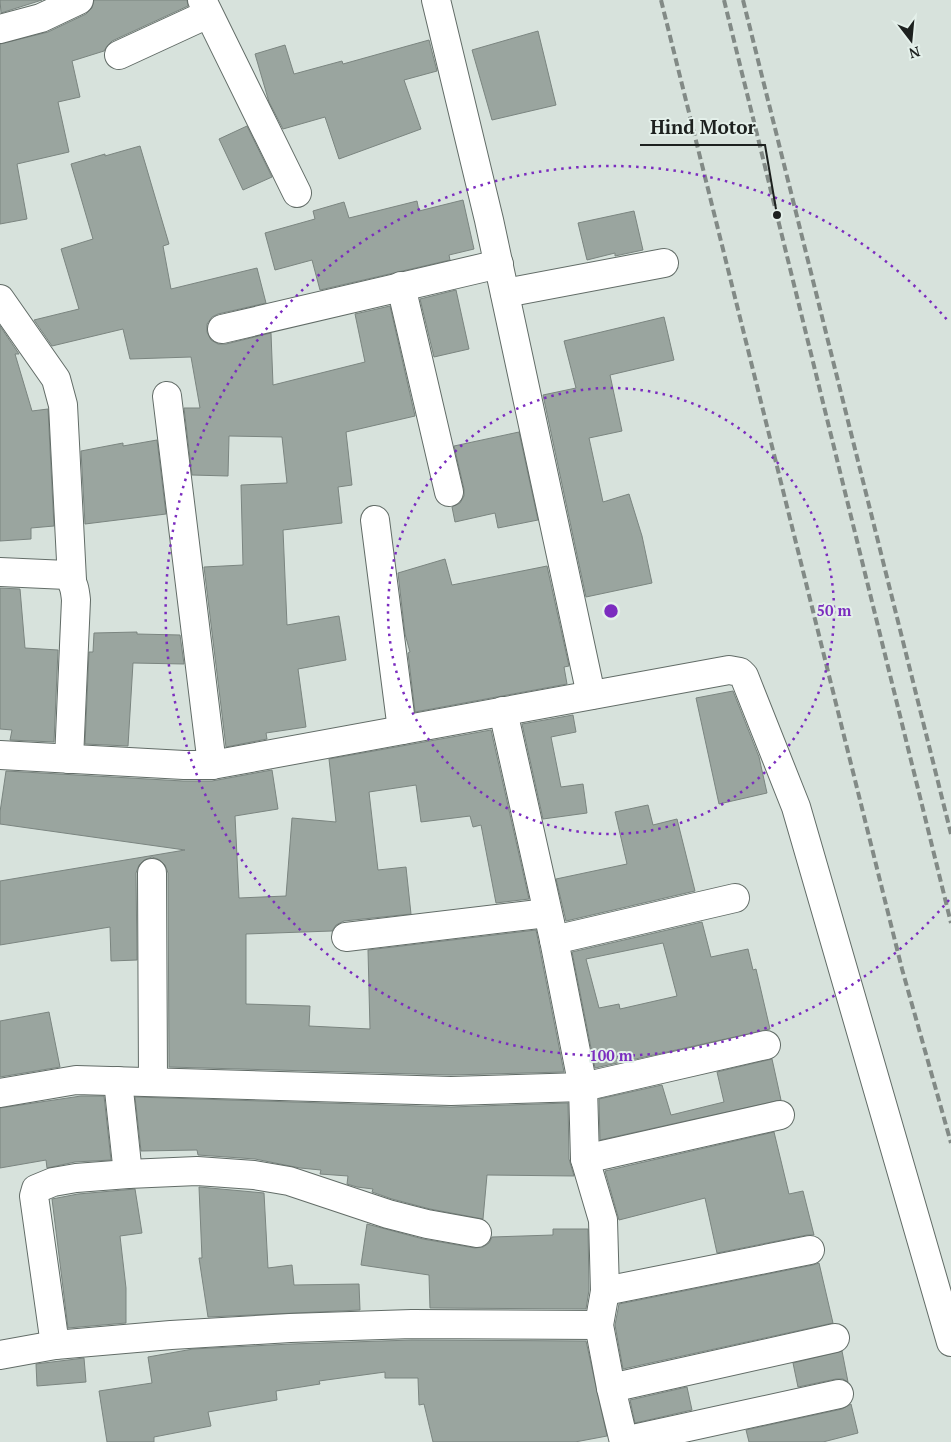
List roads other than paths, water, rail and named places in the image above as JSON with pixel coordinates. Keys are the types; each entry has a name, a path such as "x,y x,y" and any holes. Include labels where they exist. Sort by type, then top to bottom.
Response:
{"street":[{"path":"0,29 40,18 79,0"},
{"path":"436,0 505,293 591,695"},
{"path":"119,55 205,7 298,193"},
{"path":"505,293 664,263"},
{"path":"222,329 498,264"},
{"path":"401,286 449,492"},
{"path":"0,299 56,379 63,405 72,580 76,600 69,759"},
{"path":"167,396 212,765"},
{"path":"375,520 402,730"},
{"path":"0,572 66,575 72,580"},
{"path":"0,755 212,765 729,670 740,672 744,676 796,807 951,1342"},
{"path":"503,711 554,940 583,1087 585,1159 603,1220 605,1291 599,1325 611,1388 624,1441 839,1394"},
{"path":"152,873 153,1082"},
{"path":"554,940 735,898"},
{"path":"346,937 547,913"},
{"path":"0,1093 76,1080 451,1091 583,1087 766,1045"},
{"path":"118,1081 128,1174"},
{"path":"585,1159 780,1115"},
{"path":"55,1345 34,1196 36,1189 53,1182 128,1174 197,1172 254,1175 289,1181 388,1214 427,1224 477,1233"},
{"path":"605,1291 810,1250"},
{"path":"0,1356 55,1345 171,1335 290,1328 412,1324 599,1325"},
{"path":"611,1388 835,1338"}],"railway":[{"path":"661,0 902,969 951,1143"},
{"path":"724,0 951,923"},
{"path":"743,0 951,834"}],"place":[{"name":"Hind Motor","path":"777,215"}]}
